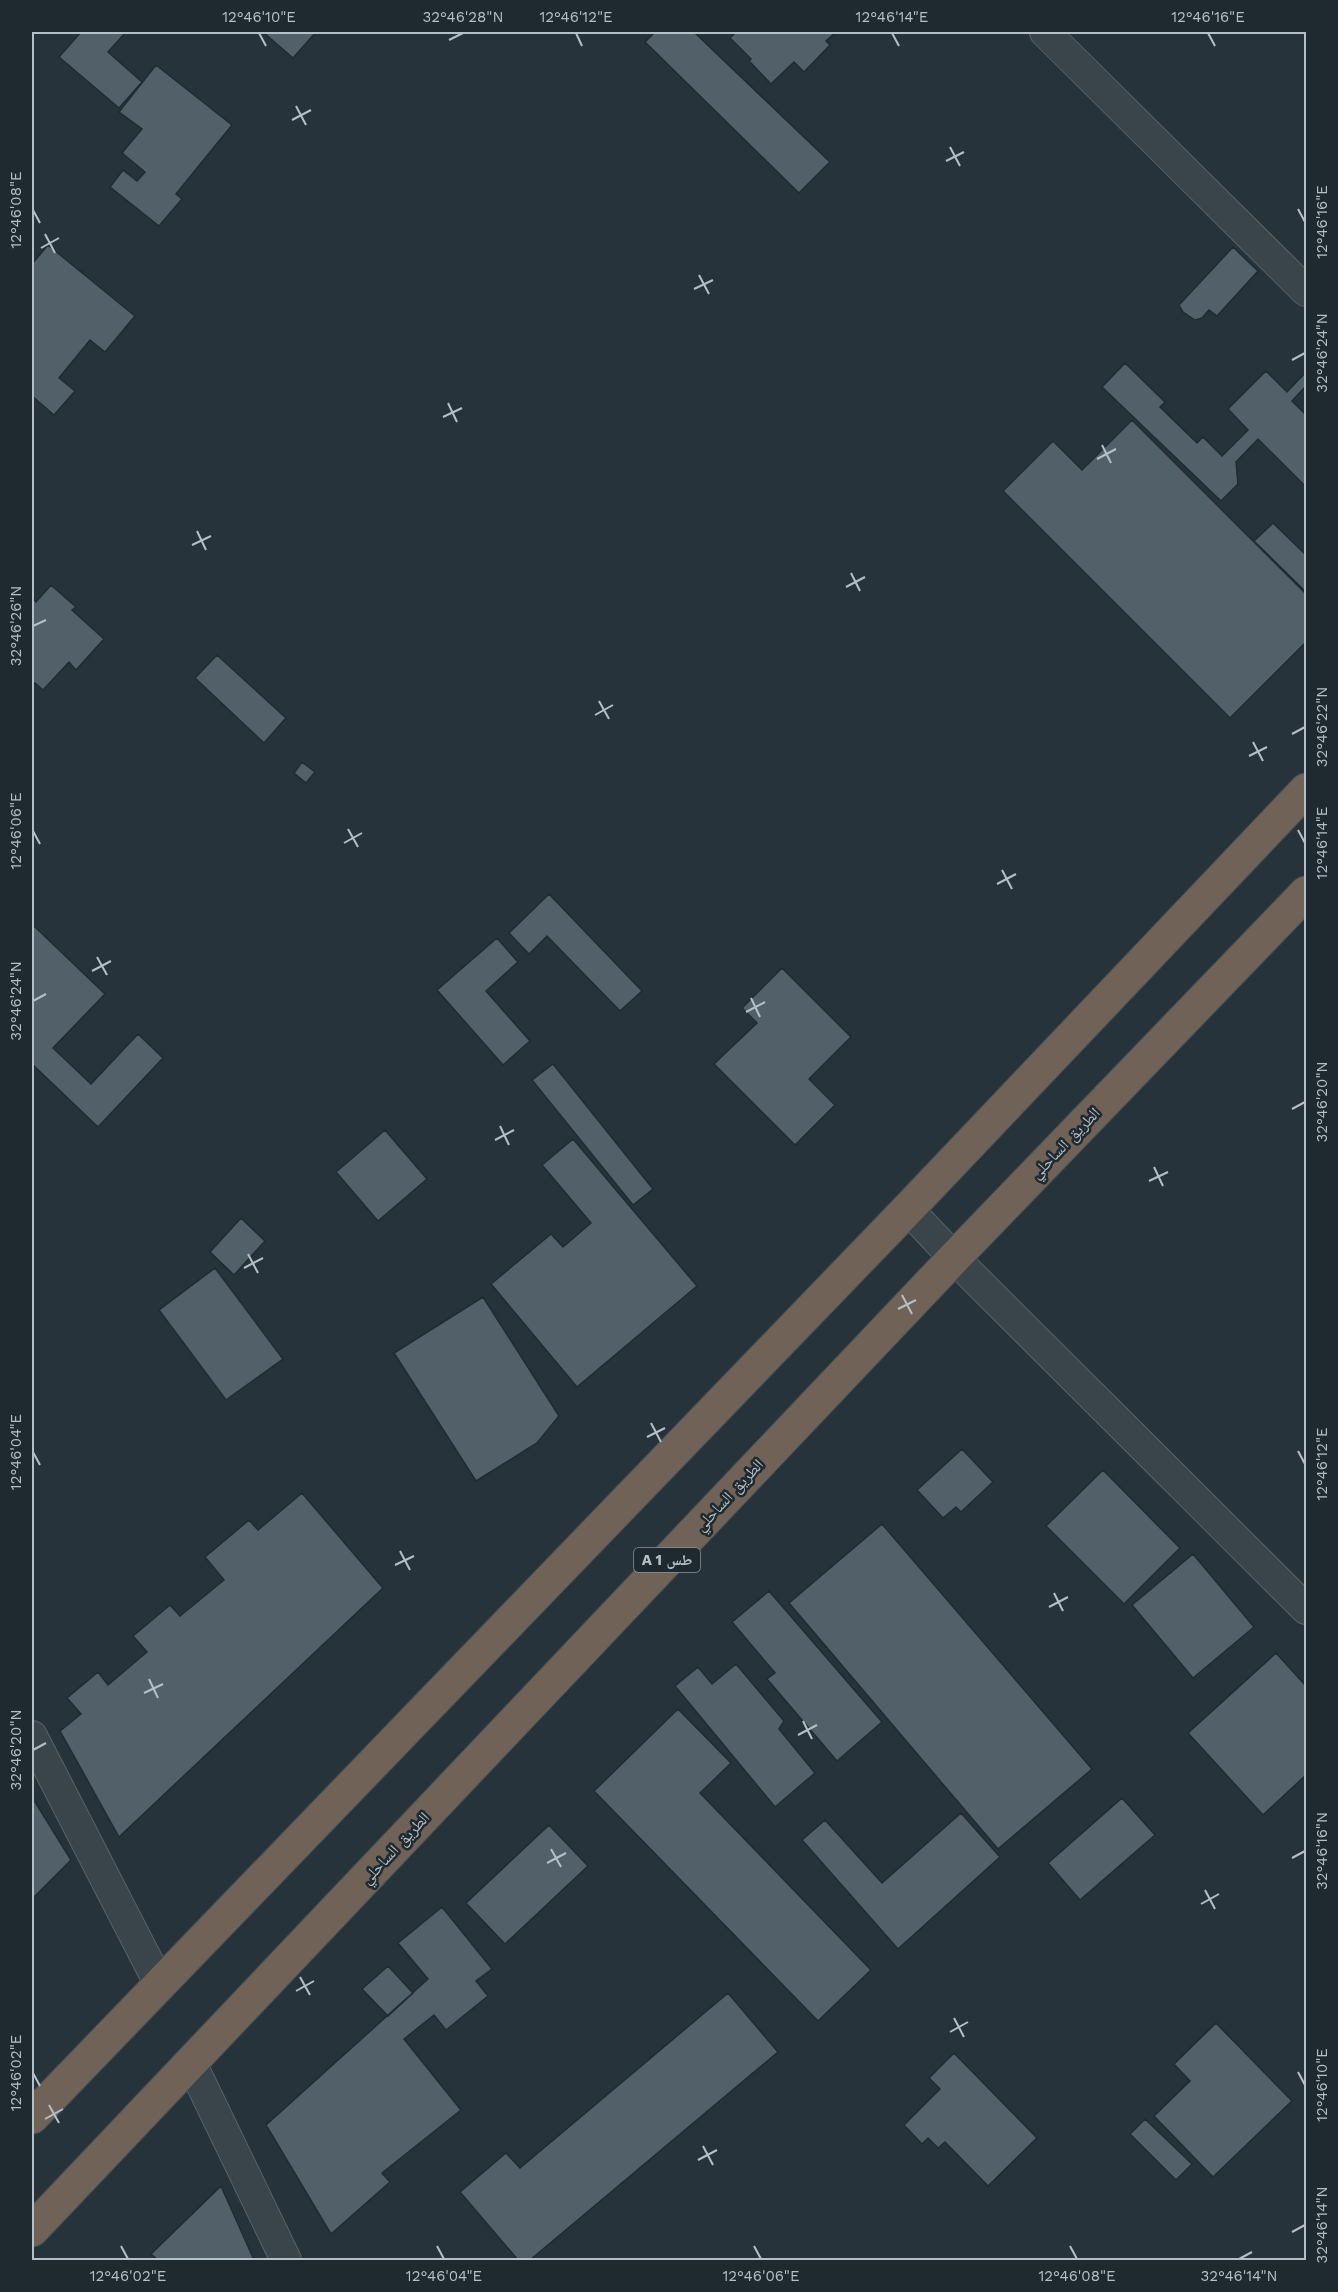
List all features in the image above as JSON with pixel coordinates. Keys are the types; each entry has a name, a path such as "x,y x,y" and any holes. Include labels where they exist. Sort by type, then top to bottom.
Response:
{"highway":[{"path":"32,2117 908,1209 1306,790"},
{"name":"الطريق الساحلي","path":"32,2230 954,1258 1306,893"}],"street":[{"path":"1045,32 1306,291"},
{"path":"908,1209 954,1258 1306,1609"},
{"path":"32,1736 159,1985"},
{"path":"191,2063 286,2260"}],"building":[{"path":"81,32 126,32 108,52 142,82 119,108 59,57"},
{"path":"263,32 316,32 293,58"},
{"path":"655,32 694,32 830,162 799,193 645,42"},
{"path":"736,32 836,32 826,41 830,45 804,72 794,62 771,84 730,38"},
{"path":"156,65 232,125 176,194 182,199 159,226 110,187 123,170 137,181 145,172 122,153 142,129 119,112"},
{"path":"48,245 135,316 105,352 90,340 59,378 75,391 54,415 32,396 32,264"},
{"path":"1233,247 1258,271 1217,316 1209,310 1202,318 1195,320 1183,312 1179,305"},
{"path":"1125,363 1165,402 1160,407 1197,443 1203,437 1222,456 1248,430 1228,409 1266,371 1287,392 1306,372 1306,386 1292,401 1306,415 1306,487 1258,439 1236,462 1238,484 1221,501 1102,387"},
{"path":"1132,420 1306,594 1306,642 1230,718 1003,491 1053,441 1082,470"},
{"path":"1273,523 1306,555 1306,592 1254,541"},
{"path":"51,585 76,607 72,610 104,639 76,670 69,662 43,690 35,683 32,687 32,598 36,602"},
{"path":"217,655 286,718 264,743 195,678"},
{"path":"302,762 315,772 306,783 294,773"},
{"path":"549,894 642,991 620,1011 547,936 529,954 509,933"},
{"path":"34,926 105,994 53,1048 91,1084 138,1034 163,1058 98,1127 32,1064 32,928"},
{"path":"497,938 518,962 486,991 530,1041 503,1065 437,990"},
{"path":"782,968 851,1037 809,1079 835,1105 795,1145 714,1064 757,1023 742,1008"},
{"path":"553,1064 653,1189 633,1205 532,1080"},
{"path":"385,1130 427,1179 378,1221 336,1172"},
{"path":"573,1139 697,1286 577,1387 491,1284 551,1234 563,1247 591,1223 542,1165"},
{"path":"241,1218 265,1241 234,1275 210,1252"},
{"path":"215,1268 283,1359 226,1400 159,1310"},
{"path":"483,1297 559,1416 537,1443 476,1481 394,1353"},
{"path":"962,1449 993,1482 961,1512 956,1507 943,1518 917,1490"},
{"path":"1103,1470 1180,1548 1124,1604 1046,1526"},
{"path":"302,1493 383,1588 119,1837 60,1731 81,1714 67,1698 98,1672 108,1685 147,1652 133,1636 170,1605 180,1616 224,1580 205,1557 249,1520 258,1530"},
{"path":"882,1524 1092,1769 998,1849 789,1603"},
{"path":"1193,1554 1254,1627 1193,1678 1132,1605"},
{"path":"769,1591 882,1722 837,1761 767,1679 775,1673 732,1622"},
{"path":"1276,1653 1306,1686 1306,1775 1263,1815 1188,1733"},
{"path":"736,1664 784,1721 779,1729 815,1773 775,1807 675,1686 698,1667 712,1684"},
{"path":"678,1709 731,1763 700,1793 871,1970 818,2021 594,1791"},
{"path":"32,1797 71,1860 32,1899"},
{"path":"1122,1798 1155,1835 1080,1900 1048,1863"},
{"path":"961,1813 1000,1857 898,1949 802,1840 825,1820 882,1883"},
{"path":"549,1825 588,1866 505,1944 466,1903"},
{"path":"442,1907 492,1969 476,1981 488,1996 446,2030 434,2015 404,2039 461,2110 382,2173 390,2182 331,2234 266,2125 428,1979 398,1943"},
{"path":"388,1966 413,1993 388,2016 362,1989"},
{"path":"728,1993 778,2052 530,2260 518,2260 460,2192 506,2153 520,2168"},
{"path":"1216,2023 1292,2101 1213,2177 1154,2116 1190,2081 1174,2064"},
{"path":"954,2053 1037,2138 988,2186 945,2142 938,2148 928,2138 922,2144 904,2125 940,2089 929,2078"},
{"path":"1145,2119 1192,2164 1176,2180 1130,2134"},
{"path":"221,2186 254,2260 158,2260 151,2254"}]}
